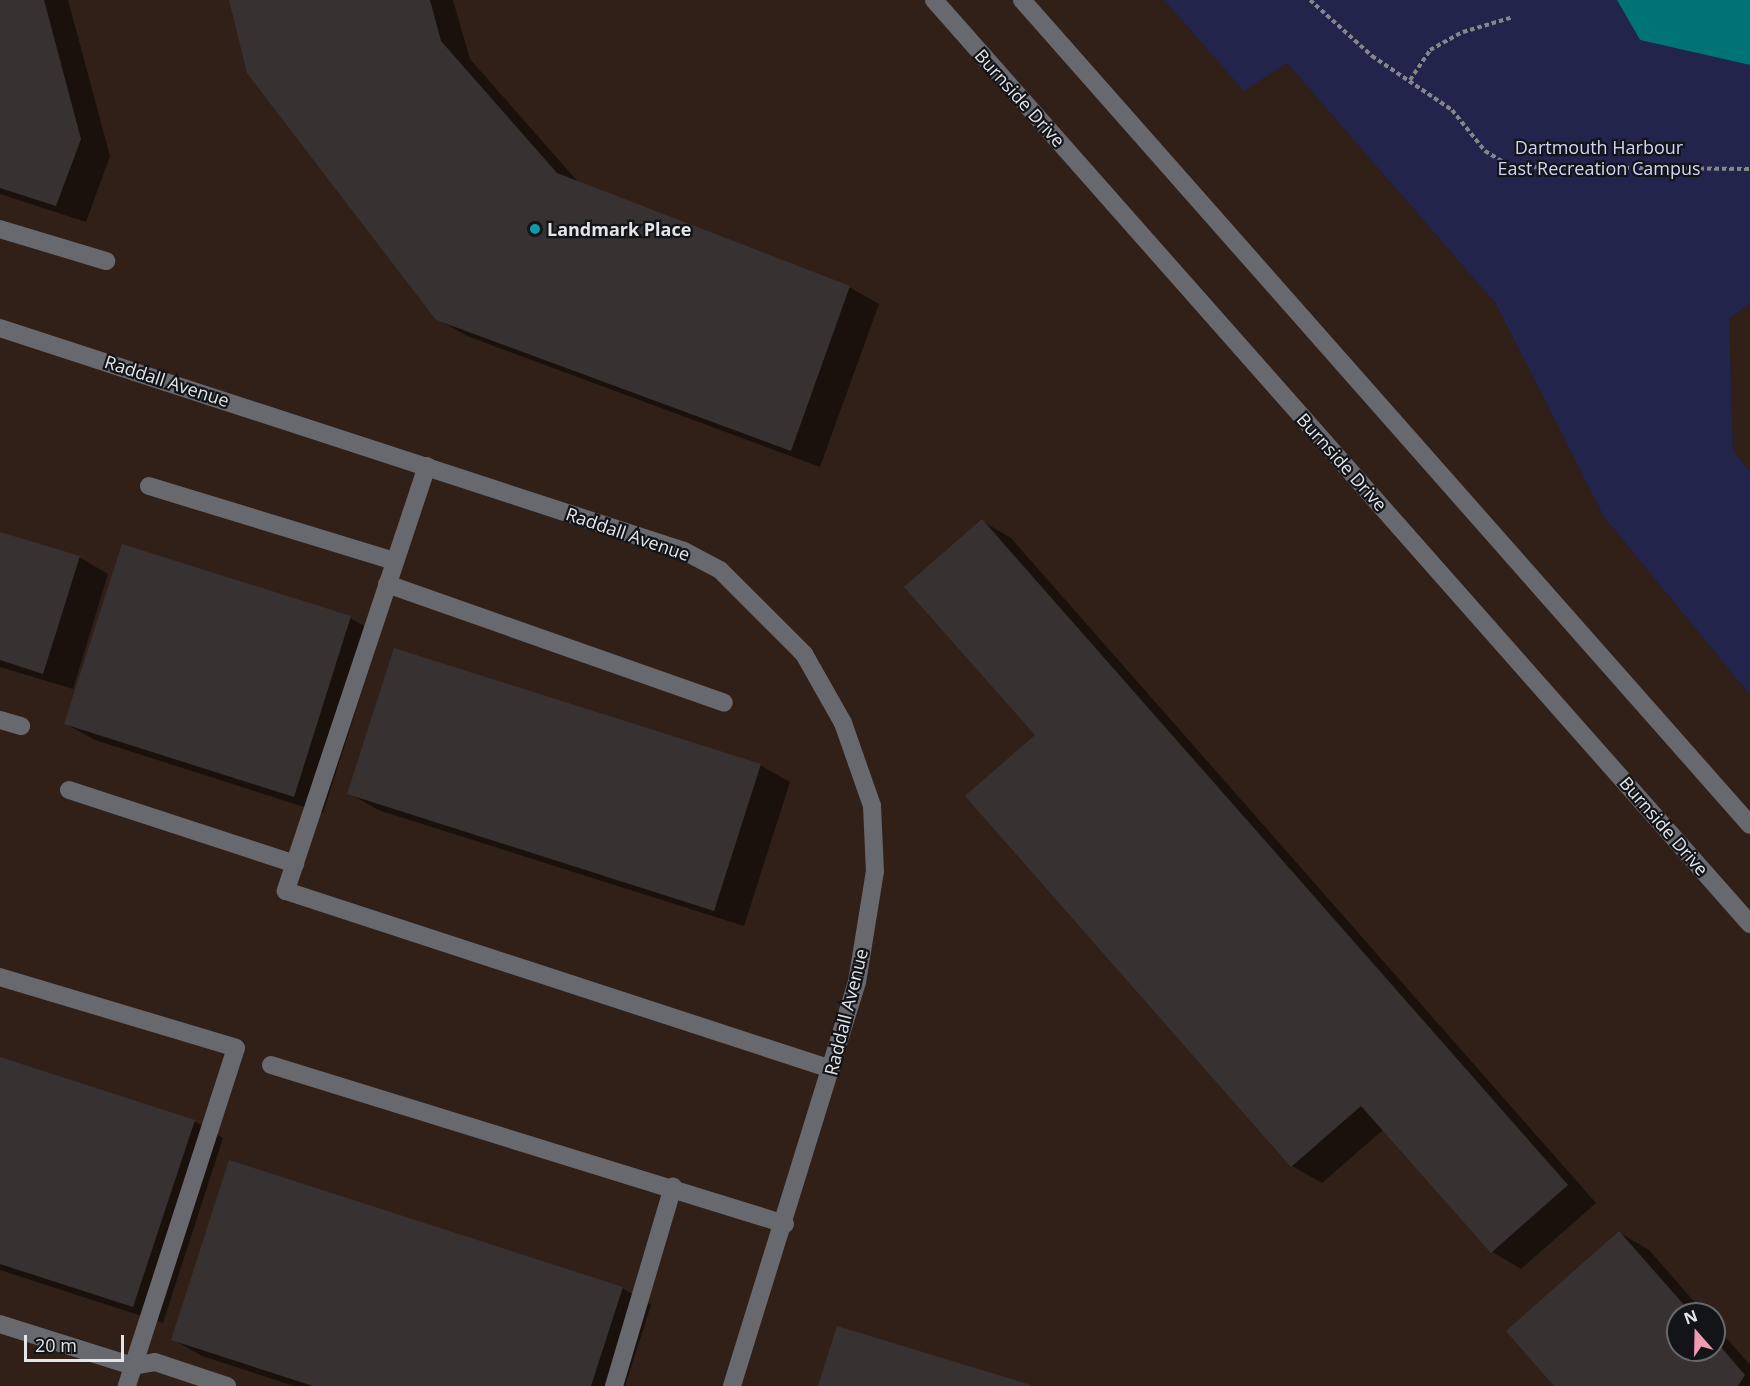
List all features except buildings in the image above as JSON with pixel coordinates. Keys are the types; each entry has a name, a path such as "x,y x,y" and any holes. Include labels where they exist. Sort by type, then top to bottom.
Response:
{"main road":[{"name":"Burnside Drive","path":"934,0 1750,924"},
{"path":"1022,0 1750,825"},
{"path":"0,229 106,261"},
{"name":"Raddall Avenue","path":"0,328 684,551 720,570 804,654 843,723 872,806 875,871 857,982 785,1224 732,1386"},
{"path":"427,466 286,891 831,1069"},
{"path":"149,486 394,561"},
{"path":"387,584 724,703"},
{"path":"0,720 21,726"},
{"path":"69,790 295,864"},
{"path":"0,977 236,1048 127,1386"},
{"path":"271,1065 785,1224"},
{"path":"614,1386 673,1188"},
{"path":"0,1324 133,1366 155,1362 227,1386"}],"path":[{"path":"1310,0 1372,56 1452,110 1485,151 1512,167 1750,169"},
{"path":"1410,80 1430,50 1463,32 1513,17"}],"shaded area":[{"path":"0,0 1164,0 1244,90 1287,63 1496,304 1604,517 1750,695 1750,1386 0,1386"},
{"path":"1750,303 1750,472 1733,451 1729,319"}],"green space":[{"name":"Dartmouth Harbour East Recreation Campus","path":"1164,0 1617,0 1640,40 1750,65 1750,303 1729,319 1733,451 1750,472 1750,695 1604,517 1496,304 1287,63 1244,91"}],"water":[{"path":"1617,0 1750,0 1750,65 1640,40"}],"place":[{"name":"Landmark Place","path":"535,229"}]}
